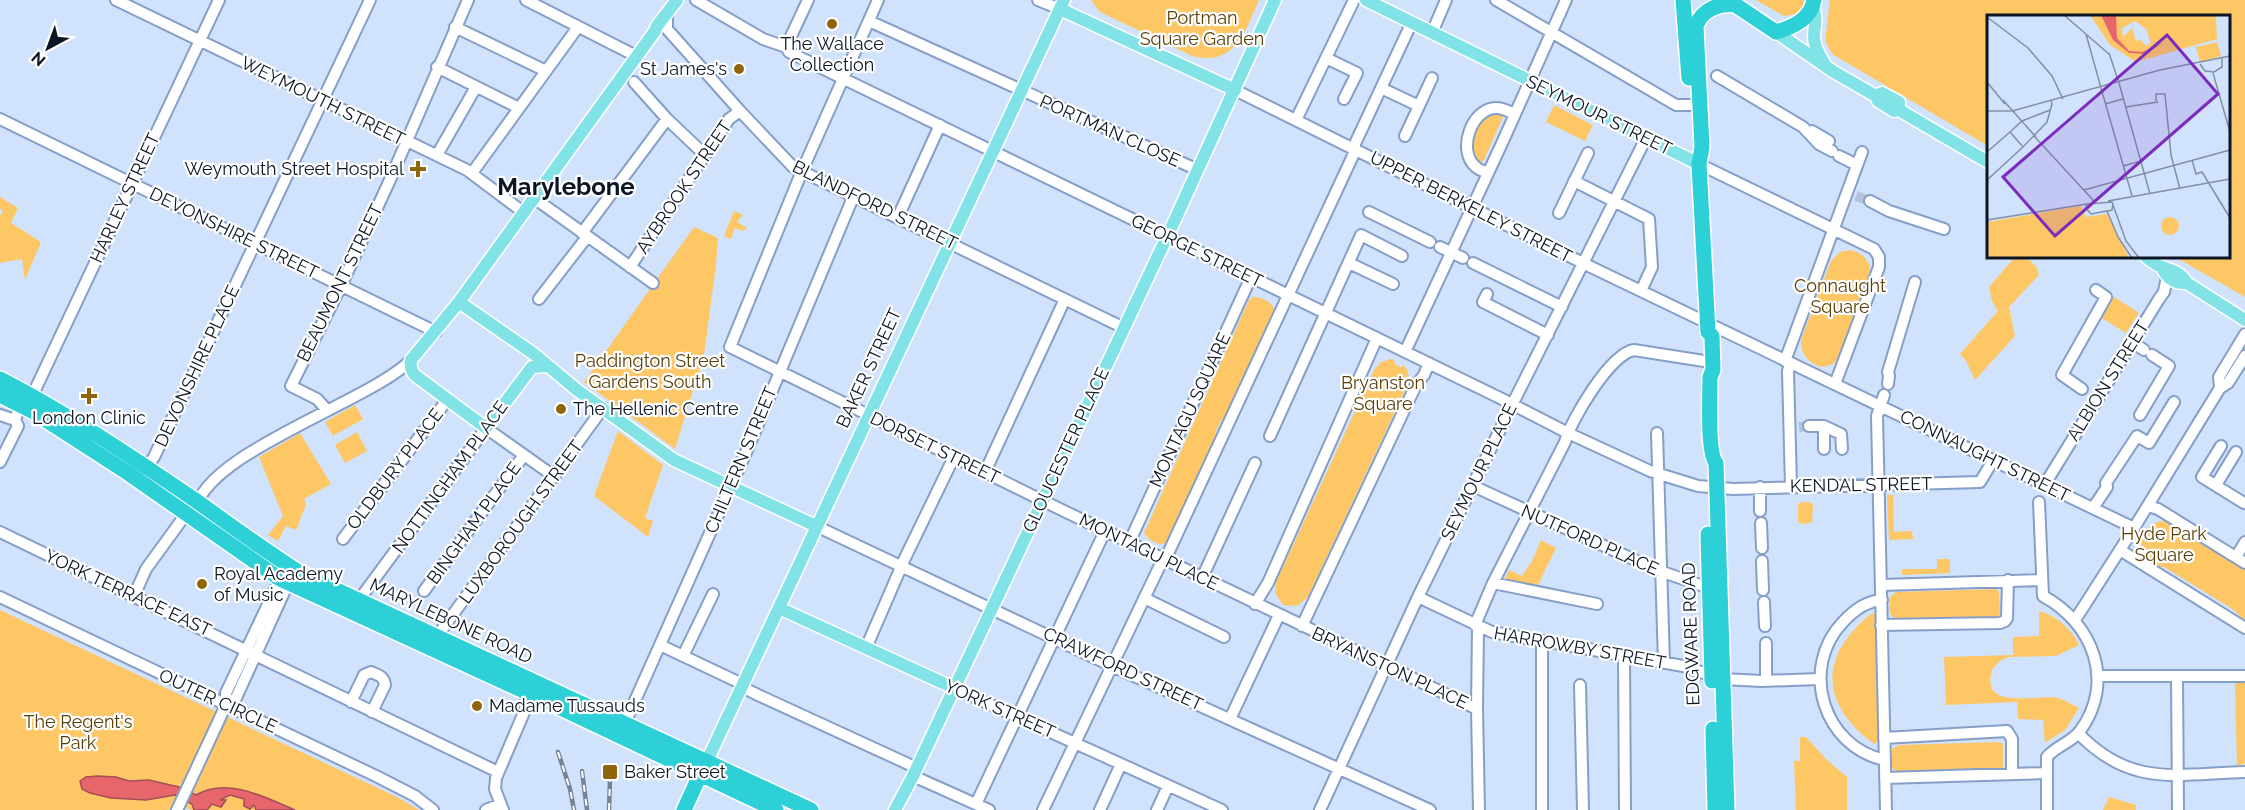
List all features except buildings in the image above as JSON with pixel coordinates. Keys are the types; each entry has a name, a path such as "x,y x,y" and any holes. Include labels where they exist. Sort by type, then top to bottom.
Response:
{"highway":[{"name":"EDGWARE ROAD","path":"1683,0 1694,147 1699,164"},
{"name":"EDGWARE ROAD","path":"1715,810 1717,677 1712,488 1706,464 1712,459 1710,377 1713,370 1712,336 1708,328 1699,164 1702,147 1697,24 1703,15 1712,9 1732,3"},
{"path":"1732,3 1776,32 1799,23 1813,4"},
{"name":"EDGWARE ROAD","path":"1708,328 1703,335 1704,370 1710,377"},
{"name":"MARYLEBONE ROAD","path":"0,379 34,397 148,469 300,573 625,723 776,810"},
{"name":"MARYLEBONE ROAD","path":"0,395 47,421 128,473 285,581 526,692 811,810"},
{"name":"EDGWARE ROAD","path":"1712,488 1709,588 1727,810"},
{"name":"BAKER STREET","path":"684,810 704,767"}],"main road":[{"name":"GLOUCESTER PLACE","path":"895,810 1167,237 1275,0"},
{"name":"SEYMOUR STREET","path":"1366,0 1699,164"},
{"path":"486,428 447,400 411,366 638,57 661,30 657,26 673,4"},
{"path":"1062,4 1235,90"},
{"name":"BAKER STREET","path":"704,767 1062,4"},
{"path":"1813,4 1817,15 1815,45 1826,65"},
{"path":"1776,32 1876,96 1882,93 1891,97 1899,102 1897,110 1987,161"},
{"path":"2148,258 2178,283 2187,283 2245,320"},
{"path":"457,304 528,351 674,460 816,526"},
{"path":"528,351 532,367 548,366"},
{"name":"NOTTINGHAM PLACE","path":"486,428 532,367"},
{"name":"YORK STREET","path":"779,608 954,688"}],"street":[{"name":"WEYMOUTH STREET","path":"116,0 137,4 199,41 472,173 523,212"},
{"name":"HARLEY STREET","path":"34,397 35,390 219,0"},
{"name":"DEVONSHIRE PLACE","path":"128,473 141,475 148,469 370,0"},
{"name":"BEAUMONT STREET","path":"327,410 317,399 291,386 341,286 468,0"},
{"path":"526,0 638,57"},
{"name":"GEORGE STREET","path":"696,0 763,39 786,47 789,52 844,80 1429,363 1568,433 1659,475 1687,484 1712,488"},
{"path":"786,47 807,0"},
{"path":"802,171 878,0"},
{"path":"1038,0 1062,4"},
{"path":"1296,120 1354,0"},
{"path":"1434,28 1446,0"},
{"path":"1496,0 1676,105 1691,105"},
{"path":"1405,352 1566,0"},
{"name":"PORTMAN CLOSE","path":"869,21 1198,170"},
{"path":"1043,810 1289,296 1412,22"},
{"path":"455,27 546,71"},
{"path":"472,173 578,27"},
{"name":"BLANDFORD STREET","path":"661,30 786,161 802,171 1124,328"},
{"path":"1326,58 1357,74 1344,99"},
{"path":"437,67 519,108"},
{"path":"1717,76 1803,127 1820,144 1833,149 1857,165"},
{"path":"1405,136 1432,78"},
{"path":"634,82 665,121 705,155"},
{"path":"437,155 476,87"},
{"path":"1381,88 1419,106"},
{"name":"UPPER BERKELEY STREET","path":"1235,90 1641,291 1708,328"},
{"path":"1488,173 1470,161 1467,146 1470,129 1479,117 1491,109 1498,108 1515,114"},
{"name":"AYBROOK STREET","path":"630,267 729,119 740,111"},
{"name":"DEVONSHIRE STREET","path":"0,119 436,332"},
{"path":"538,299 665,121"},
{"path":"898,217 940,125"},
{"name":"SEYMOUR PLACE","path":"1320,810 1418,597 1646,138"},
{"path":"1791,487 1799,427 1788,362 1833,229 1852,194 1857,165 1862,152"},
{"path":"1559,213 1588,153"},
{"name":"SEYMOUR STREET","path":"1699,164 1833,229"},
{"name":"DORSET STREET","path":"802,171 730,347 1042,500"},
{"path":"1574,181 1649,219 1652,267 1641,291"},
{"name":"CHILTERN STREET","path":"625,723 748,448 854,195"},
{"path":"534,198 652,283"},
{"path":"1870,201 1944,229"},
{"path":"1369,212 1562,307"},
{"path":"1708,328 1835,384 1880,263 1874,249 1833,229"},
{"path":"1270,436 1362,235 1402,256"},
{"path":"1349,263 1393,284"},
{"name":"ALBION STREET","path":"2044,484 2089,394 2132,342 2164,292 2165,272"},
{"name":"MONTAGU SQUARE","path":"1129,543 1251,277"},
{"path":"1887,384 1888,372 1915,282"},
{"path":"2089,394 2062,375 2106,297 2096,290"},
{"path":"1487,294 1483,302 1548,334"},
{"path":"985,472 1065,299"},
{"path":"2220,388 2219,377 2245,334"},
{"path":"1377,338 1268,582 1256,604 1302,626 1416,385 1424,375 1429,363"},
{"path":"2132,342 2169,366 2140,415"},
{"path":"1479,810 1476,626 1493,583 1568,433 1590,393 1614,364 1629,351 1704,361"},
{"path":"2075,620 2220,388 2228,383 2245,356"},
{"path":"203,526 195,513 197,502 228,466 394,373 411,366"},
{"name":"CONNAUGHT STREET","path":"1835,384 1882,401 2134,528"},
{"path":"34,397 38,409 47,421"},
{"name":"OLDBURY PLACE","path":"343,539 447,400"},
{"path":"1882,401 1877,416 1886,810"},
{"path":"2093,508 2107,487 2106,483 2137,436 2149,443 2174,402"},
{"path":"15,420 20,405"},
{"name":"LUXBOROUGH STREET","path":"438,635 603,408"},
{"path":"0,414 15,420 18,426 2,455"},
{"path":"1799,427 1824,426 1841,434 1842,449"},
{"path":"1824,426 1824,449"},
{"path":"486,428 555,477"},
{"name":"NOTTINGHAM PLACE","path":"359,600 486,428"},
{"path":"1657,433 1664,663"},
{"path":"2221,446 2202,477 2244,503"},
{"path":"2216,485 2236,452"},
{"name":"BINGHAM PLACE","path":"424,591 524,455"},
{"path":"866,648 954,457"},
{"name":"KENDAL STREET","path":"1712,488 1980,482 1994,459"},
{"path":"1202,578 1255,464"},
{"name":"NUTFORD PLACE","path":"1473,486 1528,513 1663,572 1709,588"},
{"path":"1760,487 1760,511"},
{"name":"MONTAGU PLACE","path":"1042,500 1256,604"},
{"path":"2039,502 2043,596 2075,620 2094,656 2098,676 2094,703 2078,734 2050,754 2046,761 2047,810"},
{"path":"2148,506 2158,509 2240,560 2245,542"},
{"path":"134,596 146,569 186,514"},
{"path":"1761,523 1762,549"},
{"name":"CRAWFORD STREET","path":"816,526 1112,666 1339,767 1412,806 1430,810"},
{"path":"976,804 1105,531"},
{"name":"YORK TERRACE EAST","path":"0,532 498,772"},
{"path":"178,808 226,705 226,693 251,653 285,581 290,576 285,568 260,547"},
{"path":"2120,550 2245,628"},
{"path":"1762,561 1763,590"},
{"path":"1882,585 2008,580 2042,585"},
{"path":"1881,625 2000,623 2007,618 2008,580"},
{"path":"1493,583 1597,604"},
{"path":"683,656 713,594"},
{"name":"OUTER CIRCLE","path":"0,597 401,788 433,810"},
{"name":"HARROWBY STREET","path":"1418,597 1492,632 1664,663 1717,677 1764,681 1819,679"},
{"path":"1144,598 1224,637"},
{"path":"1882,600 1869,602 1855,611 1831,636 1821,661 1819,679 1823,701 1837,727 1863,752 1885,760"},
{"path":"1764,602 1765,626"},
{"path":"1230,719 1279,615"},
{"name":"BRYANSTON PLACE","path":"1302,626 1477,709"},
{"path":"1542,642 1542,810"},
{"path":"1764,681 1766,643"},
{"path":"660,645 736,681 758,695 989,810"},
{"path":"1625,810 1626,656"},
{"path":"351,702 364,675 371,672 379,675 385,685 372,712"},
{"path":"2098,676 2245,676"},
{"path":"2177,676 2178,810"},
{"path":"1580,685 1583,810"},
{"name":"YORK STREET","path":"954,688 1214,808"},
{"path":"486,810 502,807 495,789 498,772 525,710 526,692"},
{"path":"1884,738 2007,731 2012,739 2012,774"},
{"path":"2078,734 2097,752 2125,768 2151,774 2245,772"},
{"path":"1100,810 1121,765"},
{"path":"1885,778 2046,773"},
{"path":"1157,810 1168,786"}],"green space":[{"name":"Portman Square Garden","path":"1091,0 1259,0 1249,24 1236,44 1228,52 1207,58 1192,56 1100,12"},
{"path":"1756,0 1804,0 1803,8 1798,14 1784,16"},
{"path":"1830,0 2245,0 2245,297 2177,258 2230,258 2230,15 1987,15 1987,145 1832,54 1825,41"},
{"path":"1554,105 1593,125 1585,141 1546,122"},
{"path":"1494,113 1502,113 1503,117 1484,160 1480,163 1476,162 1472,148 1474,134 1481,122"},
{"path":"0,197 18,208 11,223 41,242 25,280 22,259 0,263 0,215 3,213 0,208"},
{"path":"734,211 743,215 737,222 747,228 744,231 735,228 731,239 724,236"},
{"name":"Paddington Street Gardens South","path":"694,227 718,238 716,265 704,355 675,449 584,382"},
{"name":"Connaught Square","path":"1850,250 1867,260 1870,269 1869,279 1840,356 1832,364 1819,366 1808,360 1801,347 1801,340 1831,261 1840,252"},
{"path":"2014,258 2026,258 2036,266 2039,275 2009,307 2015,336 1975,380 1960,354 1998,311 1992,301 1989,287"},
{"path":"2113,296 2139,313 2126,333 2100,317"},
{"path":"1253,297 1267,301 1275,312 1225,420 1221,421 1215,433 1216,437 1167,543 1154,542 1144,533 1249,300"},
{"name":"Bryanston Square","path":"1391,359 1395,364 1406,367 1409,377 1407,386 1308,597 1297,606 1283,605 1275,593 1276,582 1374,370 1381,362"},
{"path":"355,405 363,419 333,436 325,422"},
{"path":"618,431 663,465 645,518 653,521 648,537 594,496"},
{"path":"357,432 367,451 345,463 335,445"},
{"path":"300,433 331,484 304,499 306,505 296,530 286,526 278,541 268,535 283,516 259,457"},
{"path":"1887,495 1893,495 1894,532 1912,531 1913,539 1889,540"},
{"path":"1801,502 1810,502 1813,505 1812,523 1801,524 1798,521 1798,505"},
{"name":"Hyde Park Square","path":"2162,521 2171,522 2245,568 2245,621 2234,610 2147,559 2141,545 2142,537 2153,524"},
{"path":"1541,540 1556,548 1537,587 1504,581 1509,570 1522,576 1532,561"},
{"path":"1937,559 1950,559 1950,573 1902,575 1902,569 1937,569"},
{"path":"1996,589 1999,592 2000,615 1997,617 1898,619 1894,618 1889,611 1890,597 1896,592"},
{"name":"The Regent's Park","path":"0,610 397,797 419,810 192,810 186,808 185,810 0,810"},
{"path":"2039,611 2062,624 2079,645 2056,656 2008,657 1993,668 1990,682 1994,691 2001,696 2058,698 2079,708 2065,730 2045,743 2043,720 2018,719 2017,702 1946,705 1944,657 2013,655 2013,637 2039,636"},
{"path":"1872,613 1877,615 1878,741 1874,744 1856,729 1843,713 1835,696 1832,679 1835,662 1842,646 1855,629"},
{"path":"2235,683 2245,683 2245,763 2237,767"},
{"path":"1800,737 1806,737 1847,777 1847,810 1796,810 1794,761 1800,761"},
{"path":"2000,742 2003,745 2001,770 1898,772 1892,768 1892,749 1899,745"},
{"path":"2109,797 2136,805 2136,810 2103,810"}],"shaded area":[{"path":"86,777 116,777 129,781 149,780 179,787 196,795 208,790 233,788 295,810 256,810 254,805 250,809 244,806 244,799 230,795 220,800 226,800 221,807 212,804 207,810 194,810 192,804 175,795 146,800 111,798 82,789 80,781"}],"tunnel":[{"path":"1856,196 1870,201"},
{"path":"1799,427 1809,426"}],"railway":[{"path":"558,752 574,810"},
{"path":"582,771 587,810"},
{"path":"609,810 610,779"}],"place":[{"name":"The Wallace Collection","path":"832,24"},
{"name":"St James's","path":"739,69"},
{"name":"Weymouth Street Hospital","path":"418,169"},
{"name":"London Clinic","path":"89,396"},
{"name":"The Hellenic Centre","path":"561,409"},
{"name":"Royal Academy of Music","path":"202,584"},
{"name":"Madame Tussauds","path":"477,706"},
{"name":"Baker Street","path":"610,772"}],"district":[{"name":"Marylebone","path":"566,187"}]}
